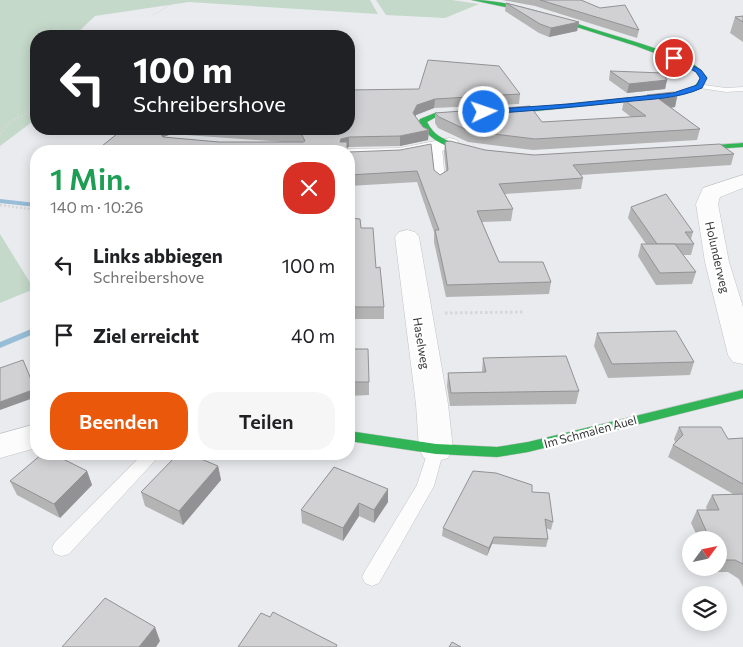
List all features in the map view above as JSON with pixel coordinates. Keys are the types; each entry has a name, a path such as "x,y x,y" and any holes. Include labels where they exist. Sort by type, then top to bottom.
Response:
{"street":[{"path":"443,146 423,126 423,121 427,118 435,115 517,111 673,95 700,86 704,78 699,71 662,53 534,12 474,0"},
{"path":"673,150 743,145"},
{"path":"355,155 387,155 443,146 490,155"},
{"name":"Holunderweg","path":"743,181 711,193 707,204 717,262 743,355"},
{"name":"Haselweg","path":"407,237 417,314 432,404 436,449"},
{"name":"Im Schmalen Auel","path":"355,437 436,449 497,452 528,447 743,394"},
{"path":"0,446 30,438"}],"lane":[{"path":"700,86 726,90 743,89"},
{"path":"440,181 443,146"},
{"path":"372,578 425,486 436,449"},
{"path":"62,548 147,460"}],"path":[{"path":"58,30 59,25 90,0"},
{"path":"152,15 179,0"},
{"path":"0,134 9,123 30,111"},
{"path":"0,205 30,209"},
{"path":"417,314 524,312"}],"green space":[{"path":"0,0 370,0 378,14 189,2 95,16 80,30 30,30 30,124 0,146"},
{"path":"376,0 452,0 479,4 445,18 386,15"},
{"path":"0,234 30,283 30,291 0,303"}],"building":[{"path":"540,0 581,0 600,8 625,5 639,30"},
{"path":"506,3 579,22 551,28 540,24"},
{"path":"743,16 743,22 735,17"},
{"path":"428,60 499,66 520,94 435,99 417,105 413,113 423,127 429,130 400,136 349,137 341,139 340,142 347,142 347,145 103,145 116,135 161,135 163,137 219,142 303,142 305,141 302,135 355,135 355,90 419,89"},
{"path":"610,71 663,73 667,80 629,84"},
{"path":"674,92 677,97 659,99 700,129 535,139 469,131 439,117 435,113 530,106 542,122 646,116 624,100"},
{"path":"450,141 485,150 534,155 720,144 734,154 573,165 583,178 499,184 513,209 477,211 499,262 543,262 551,282 447,285 435,230 439,230 417,171 355,175 355,152 400,150 431,144 434,170 440,175 448,170 445,142"},
{"path":"666,194 693,232 685,232 694,244 657,244 631,207"},
{"path":"355,219 360,219 361,228 373,228 376,268 380,267 384,307 355,307"},
{"path":"641,244 675,244 696,272 660,273"},
{"path":"676,331 694,362 612,364 597,333"},
{"path":"355,349 368,349 369,382 355,382"},
{"path":"566,356 579,391 451,393 448,373 486,372 483,358"},
{"path":"23,360 30,377 30,391 0,402 0,368"},
{"path":"679,427 721,427 728,439 743,438 743,484 673,445 683,435"},
{"path":"35,460 65,460 87,471 54,504 10,481"},
{"path":"172,460 204,460 218,466 179,511 141,492"},
{"path":"334,467 388,489 374,510 359,503 343,528 301,510"},
{"path":"473,471 496,473 532,485 532,492 549,493 553,522 545,519 548,539 494,537 489,548 443,528"},
{"path":"743,494 743,564 735,560 728,560 728,531 706,531 697,510 719,510 712,495"},
{"path":"105,598 155,627 139,647 62,647"},
{"path":"273,612 337,645 336,647 238,647 261,613 270,617"},
{"path":"452,642 461,647 449,647"}],"waterway":[{"path":"0,201 30,204"},
{"path":"0,345 30,332"}],"traffic: fast":[{"path":"474,0 534,12 638,45 686,63 699,71 704,78 695,89 673,95 517,111 435,115 423,121 426,128 439,139 480,153"},
{"path":"687,149 743,145"},
{"path":"355,437 436,449 497,452 528,447 743,394"}],"route":[{"path":"484,112 517,111 673,95 696,89 700,86 704,78 699,71 674,58"}]}
